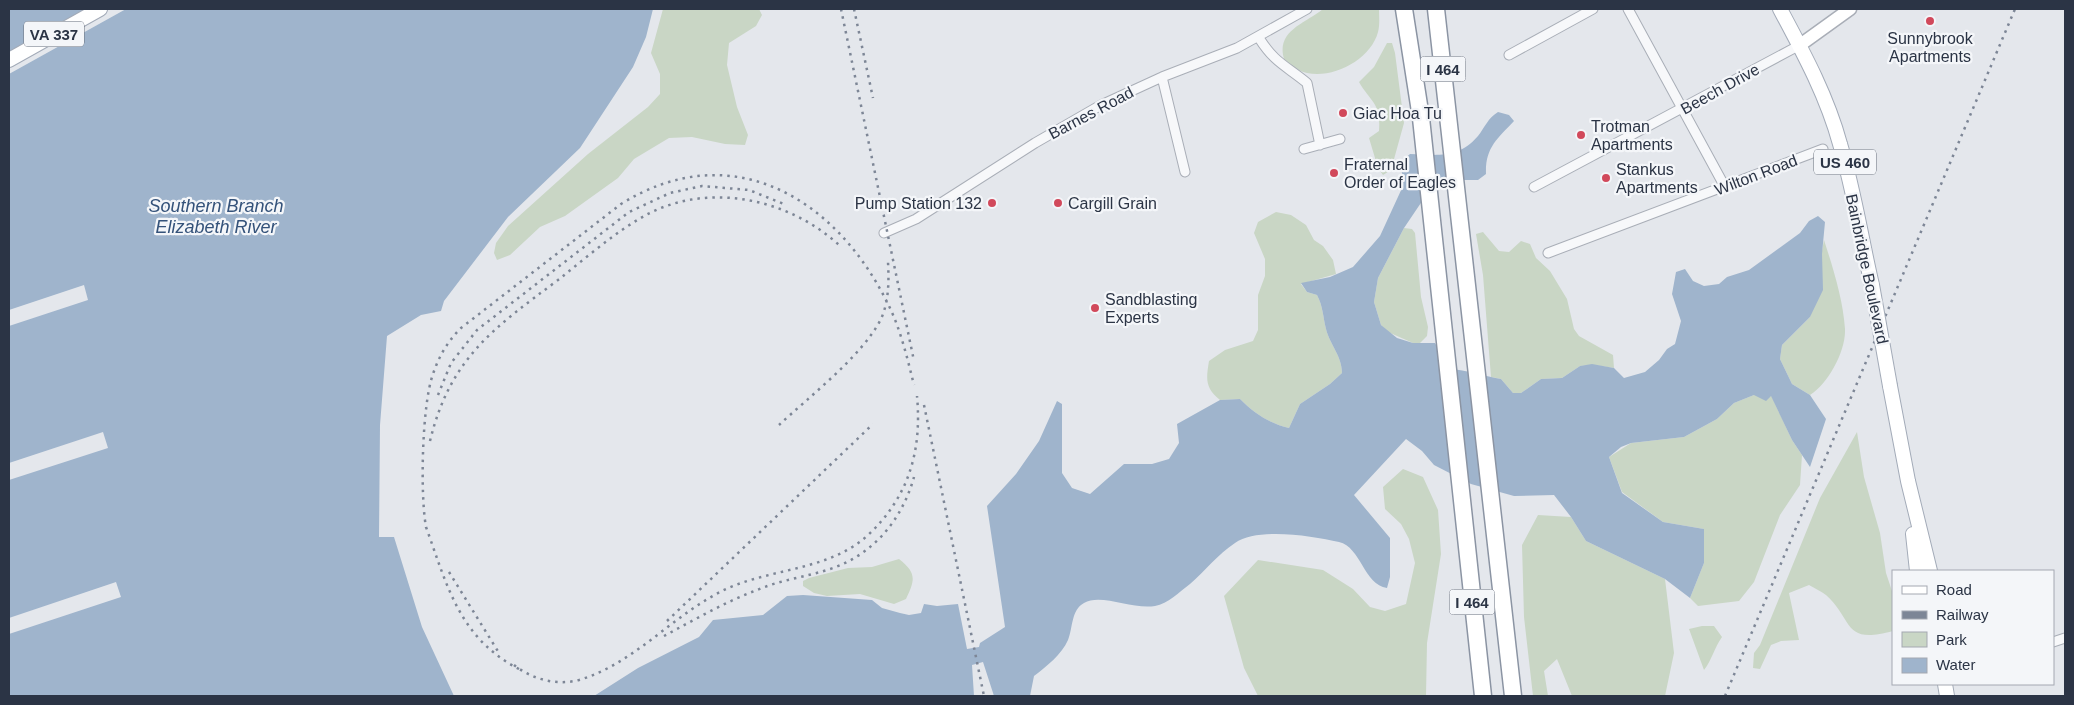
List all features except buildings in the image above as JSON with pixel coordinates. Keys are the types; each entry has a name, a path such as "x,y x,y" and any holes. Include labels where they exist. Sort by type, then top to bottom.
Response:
{"highway":[{"name":"I 464","path":"1404,9 1420,118 1483,696"},
{"name":"I 464","path":"1436,9 1513,696"}],"main road":[{"name":"VA 337","path":"9,60 100,9"},
{"name":"Bainbridge Boulevard","path":"1780,9 1800,45 1824,98 1841,145 1872,285 1908,481 1930,570"},
{"name":"Bainbridge Boulevard","path":"1908,481 1917,570"}],"street":[{"name":"Barnes Road","path":"884,233 916,219 1035,143 1100,105 1162,77 1259,38 1307,9"},
{"path":"1509,56 1593,9"},
{"path":"1628,9 1725,187"},
{"path":"1800,45 1850,9"},
{"path":"1259,38 1268,53 1280,66 1307,83 1320,145"},
{"name":"Beech Drive","path":"1534,187 1800,45"},
{"path":"1162,77 1185,172"},
{"path":"1304,149 1340,139"},
{"name":"Wilton Road","path":"1548,253 1823,149"}],"green space":[{"path":"663,9 759,9 762,15 756,26 729,43 727,65 737,107 748,135 745,145 725,144 692,137 669,138 634,159 618,178 565,216 540,227 510,255 497,260 494,253 496,243 508,226 588,154 648,107 660,94 660,74 651,53"},
{"path":"1323,9 1379,9 1378,32 1368,51 1350,65 1328,73 1304,72 1295,68 1284,59 1284,41 1293,29"},
{"path":"1387,43 1392,43 1395,53 1404,123 1391,170 1383,175 1378,168 1369,138 1379,131 1377,108 1359,82 1374,67"},
{"path":"1276,212 1291,215 1306,225 1314,240 1323,246 1333,260 1336,274 1301,284 1307,292 1317,295 1319,299 1326,329 1340,361 1342,373 1330,384 1300,404 1289,428 1275,424 1263,417 1240,399 1220,400 1209,387 1207,378 1209,361 1225,350 1253,341 1258,330 1258,295 1265,276 1265,259 1254,233 1258,222"},
{"path":"1404,228 1412,229 1415,233 1421,297 1428,327 1427,336 1420,343 1413,343 1388,332 1381,325 1374,302 1378,278"},
{"path":"1483,232 1499,251 1509,252 1521,241 1530,244 1536,258 1550,271 1567,299 1574,329 1579,336 1613,355 1614,368 1594,365 1580,366 1562,378 1541,379 1521,393 1513,393 1501,379 1491,377 1483,275 1476,234"},
{"path":"1824,240 1840,295 1845,338 1835,366 1817,390 1810,395 1792,384 1780,359 1782,345 1810,317"},
{"path":"1770,393 1792,440 1802,455 1800,485 1780,515 1754,582 1739,601 1698,606 1690,598 1704,563 1704,529 1663,522 1622,492 1609,457 1631,443 1684,437 1717,419 1734,403 1754,395"},
{"path":"1857,432 1864,477 1880,533 1886,573 1892,591 1892,631 1865,635 1857,632 1851,628 1835,604 1826,595 1809,585 1789,593 1799,640 1781,641 1771,645 1760,669 1753,668 1754,653 1760,645 1820,498"},
{"path":"1403,469 1423,477 1438,510 1441,554 1427,643 1426,696 1258,696 1244,668 1224,596 1258,560 1323,570 1353,589 1370,607 1385,611 1406,604 1415,563 1409,539 1401,524 1385,509 1383,487"},
{"path":"1538,515 1571,517 1586,541 1665,579 1674,653 1665,696 1572,696 1557,659 1544,671 1548,696 1533,696 1524,617 1522,545"},
{"path":"899,559 909,568 913,577 906,599 894,604 860,594 827,596 814,593 803,586 803,581 809,578 848,568 872,567"},
{"path":"1714,626 1722,637 1704,670 1689,629"}],"water":[{"name":"Southern Branch Elizabeth River","path":"9,9 653,9 646,37 633,67 580,148 508,217 444,301 441,311 421,315 387,336 380,425 379,537 394,537 422,627 454,696 9,696"},
{"path":"1498,112 1509,115 1514,121 1493,145 1486,165 1486,174 1478,180 1446,180 1433,185 1404,228 1378,278 1374,302 1381,325 1397,338 1413,343 1435,343 1449,369 1501,379 1513,393 1521,393 1541,379 1562,378 1580,366 1592,364 1614,368 1624,378 1645,372 1659,360 1667,349 1675,344 1681,321 1672,294 1676,272 1685,269 1693,281 1704,286 1719,284 1727,277 1749,270 1800,233 1809,221 1818,216 1825,222 1822,254 1823,290 1810,317 1782,345 1780,359 1792,384 1810,395 1826,419 1810,467 1792,440 1771,396 1766,401 1754,395 1734,403 1717,419 1684,437 1631,443 1621,447 1609,457 1622,493 1663,522 1704,529 1704,563 1690,598 1665,579 1586,541 1554,495 1514,496 1471,484 1434,465 1422,451 1406,439 1354,495 1390,538 1390,577 1387,588 1373,580 1353,551 1339,542 1300,535 1257,535 1245,538 1229,547 1190,584 1160,605 1146,607 1099,600 1091,600 1084,603 1077,610 1068,640 1062,650 1034,676 1030,696 994,696 983,662 972,665 974,696 594,696 638,668 699,637 713,620 763,615 787,596 803,595 872,600 882,608 909,615 921,613 924,604 937,606 958,604 967,649 979,647 980,643 1005,627 987,506 1016,474 1039,441 1057,401 1062,404 1062,473 1072,488 1090,494 1124,464 1152,464 1169,459 1179,443 1177,424 1220,400 1240,399 1263,417 1275,424 1289,428 1300,404 1330,384 1342,373 1340,361 1326,329 1319,299 1317,295 1307,292 1301,283 1330,277 1353,267 1380,236 1403,186 1401,162 1410,154 1439,155 1463,149 1478,136 1489,120"}],"pier":[{"path":"87,9 126,9 9,74 9,53"},
{"path":"84,285 88,300 9,326 9,310"},
{"path":"103,432 108,448 9,480 9,463"},
{"path":"116,582 121,597 9,634 9,618"}],"railway":[{"path":"841,9 914,361"},
{"path":"854,9 873,98"},
{"path":"1725,696 2015,9"},
{"path":"519,669 482,642 469,626 449,589 426,527 423,493 423,449 429,388 441,355 461,328 621,204 662,184 701,176 739,177 775,188 808,206 838,232 865,265 887,302 906,353 914,385"},
{"path":"438,395 451,363 477,330 629,212 670,193 702,186 749,190 784,204"},
{"path":"430,441 449,388 462,366 478,347 514,314 612,237 646,215 670,205 696,199 722,197 747,200 773,206 797,216 819,229 839,245"},
{"path":"779,425 849,361 873,333 886,305 888,262"},
{"path":"514,665 529,674 553,682 579,680 599,673 617,663 684,614 720,592 757,578 834,557 851,548 867,536 881,521 903,489 910,472 917,436 917,396"},
{"path":"924,405 984,696"},
{"path":"667,621 873,424"},
{"path":"664,636 745,595 775,584 830,569 860,555 884,534 902,508 914,477"},
{"path":"449,572 499,653"}],"place":[{"name":"Sunnybrook Apartments","path":"1930,21"},
{"name":"Giac Hoa Tu","path":"1343,113"},
{"name":"Trotman Apartments","path":"1581,135"},
{"name":"Fraternal Order of Eagles","path":"1334,173"},
{"name":"Stankus Apartments","path":"1606,178"},
{"name":"Pump Station 132","path":"992,203"},
{"name":"Cargill Grain","path":"1058,203"},
{"name":"Sandblasting Experts","path":"1095,308"}]}
